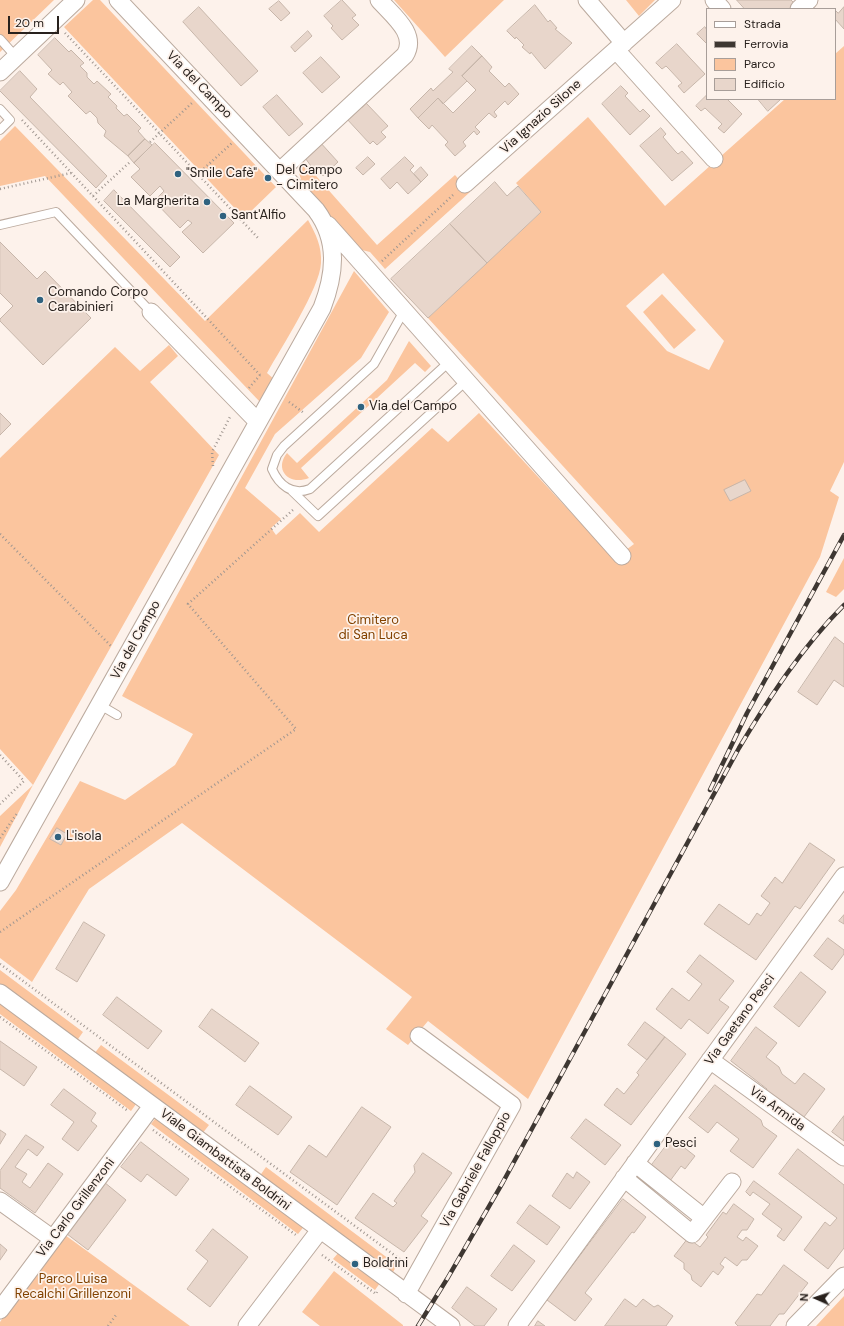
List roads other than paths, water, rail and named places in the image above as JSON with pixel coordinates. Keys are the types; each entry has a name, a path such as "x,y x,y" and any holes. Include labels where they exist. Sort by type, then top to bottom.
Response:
{"street":[{"path":"0,72 76,0"},
{"name":"Via del Campo","path":"118,0 280,171 622,556"},
{"path":"280,171 405,54 408,49 410,43 406,32 379,0"},
{"path":"587,0 620,47 714,159"},
{"name":"Via Ignazio Silone","path":"465,184 672,0"},
{"path":"714,0 721,8"},
{"path":"800,8 808,0"},
{"name":"Via del Campo","path":"0,882 322,308 328,292 333,265 329,234 325,222"},
{"path":"151,312 258,422"},
{"name":"Via Gaetano Pesci","path":"517,1326 844,876"},
{"name":"Viale Giambattista Boldrini","path":"0,993 450,1326"},
{"name":"Via Gabriele Falloppio","path":"406,1294 512,1105 419,1036"},
{"name":"Via Armida","path":"710,1060 844,1157"},
{"name":"Via Carlo Grillenzoni","path":"0,1310 152,1106"},
{"path":"635,1163 704,1218"},
{"path":"624,1178 692,1234 732,1182"},
{"path":"0,1201 53,1239"},
{"path":"247,1326 320,1230"},
{"path":"795,1326 844,1276"}],"lane":[{"path":"0,39 16,57"},
{"path":"0,109 10,120 0,130"},
{"path":"0,226 56,212 151,312"},
{"path":"404,311 374,364 284,446 273,462 272,469 275,476 286,488 303,492 310,489 449,362"},
{"path":"292,490 318,516 466,380"},
{"path":"100,705 117,715"}],"railway":[{"path":"710,790 747,713 844,535"},
{"path":"418,1326 503,1182 739,748 762,710 800,656 844,605"}],"place":[{"name":"\"Smile Cafè\"","path":"178,174"},
{"name":"Del Campo - Cimitero","path":"268,178"},
{"name":"La Margherita","path":"207,202"},
{"name":"Sant'Alfio","path":"223,216"},
{"name":"Comando Corpo Carabinieri","path":"40,300"},
{"name":"Via del Campo","path":"361,407"},
{"name":"L'isola","path":"58,837"},
{"name":"Pesci","path":"657,1144"},
{"name":"Boldrini","path":"355,1264"}],"park label":[{"name":"Cimitero di San Luca","path":"373,628"},
{"name":"Parco Luisa Recalchi Grillenzoni","path":"73,1288"}]}
